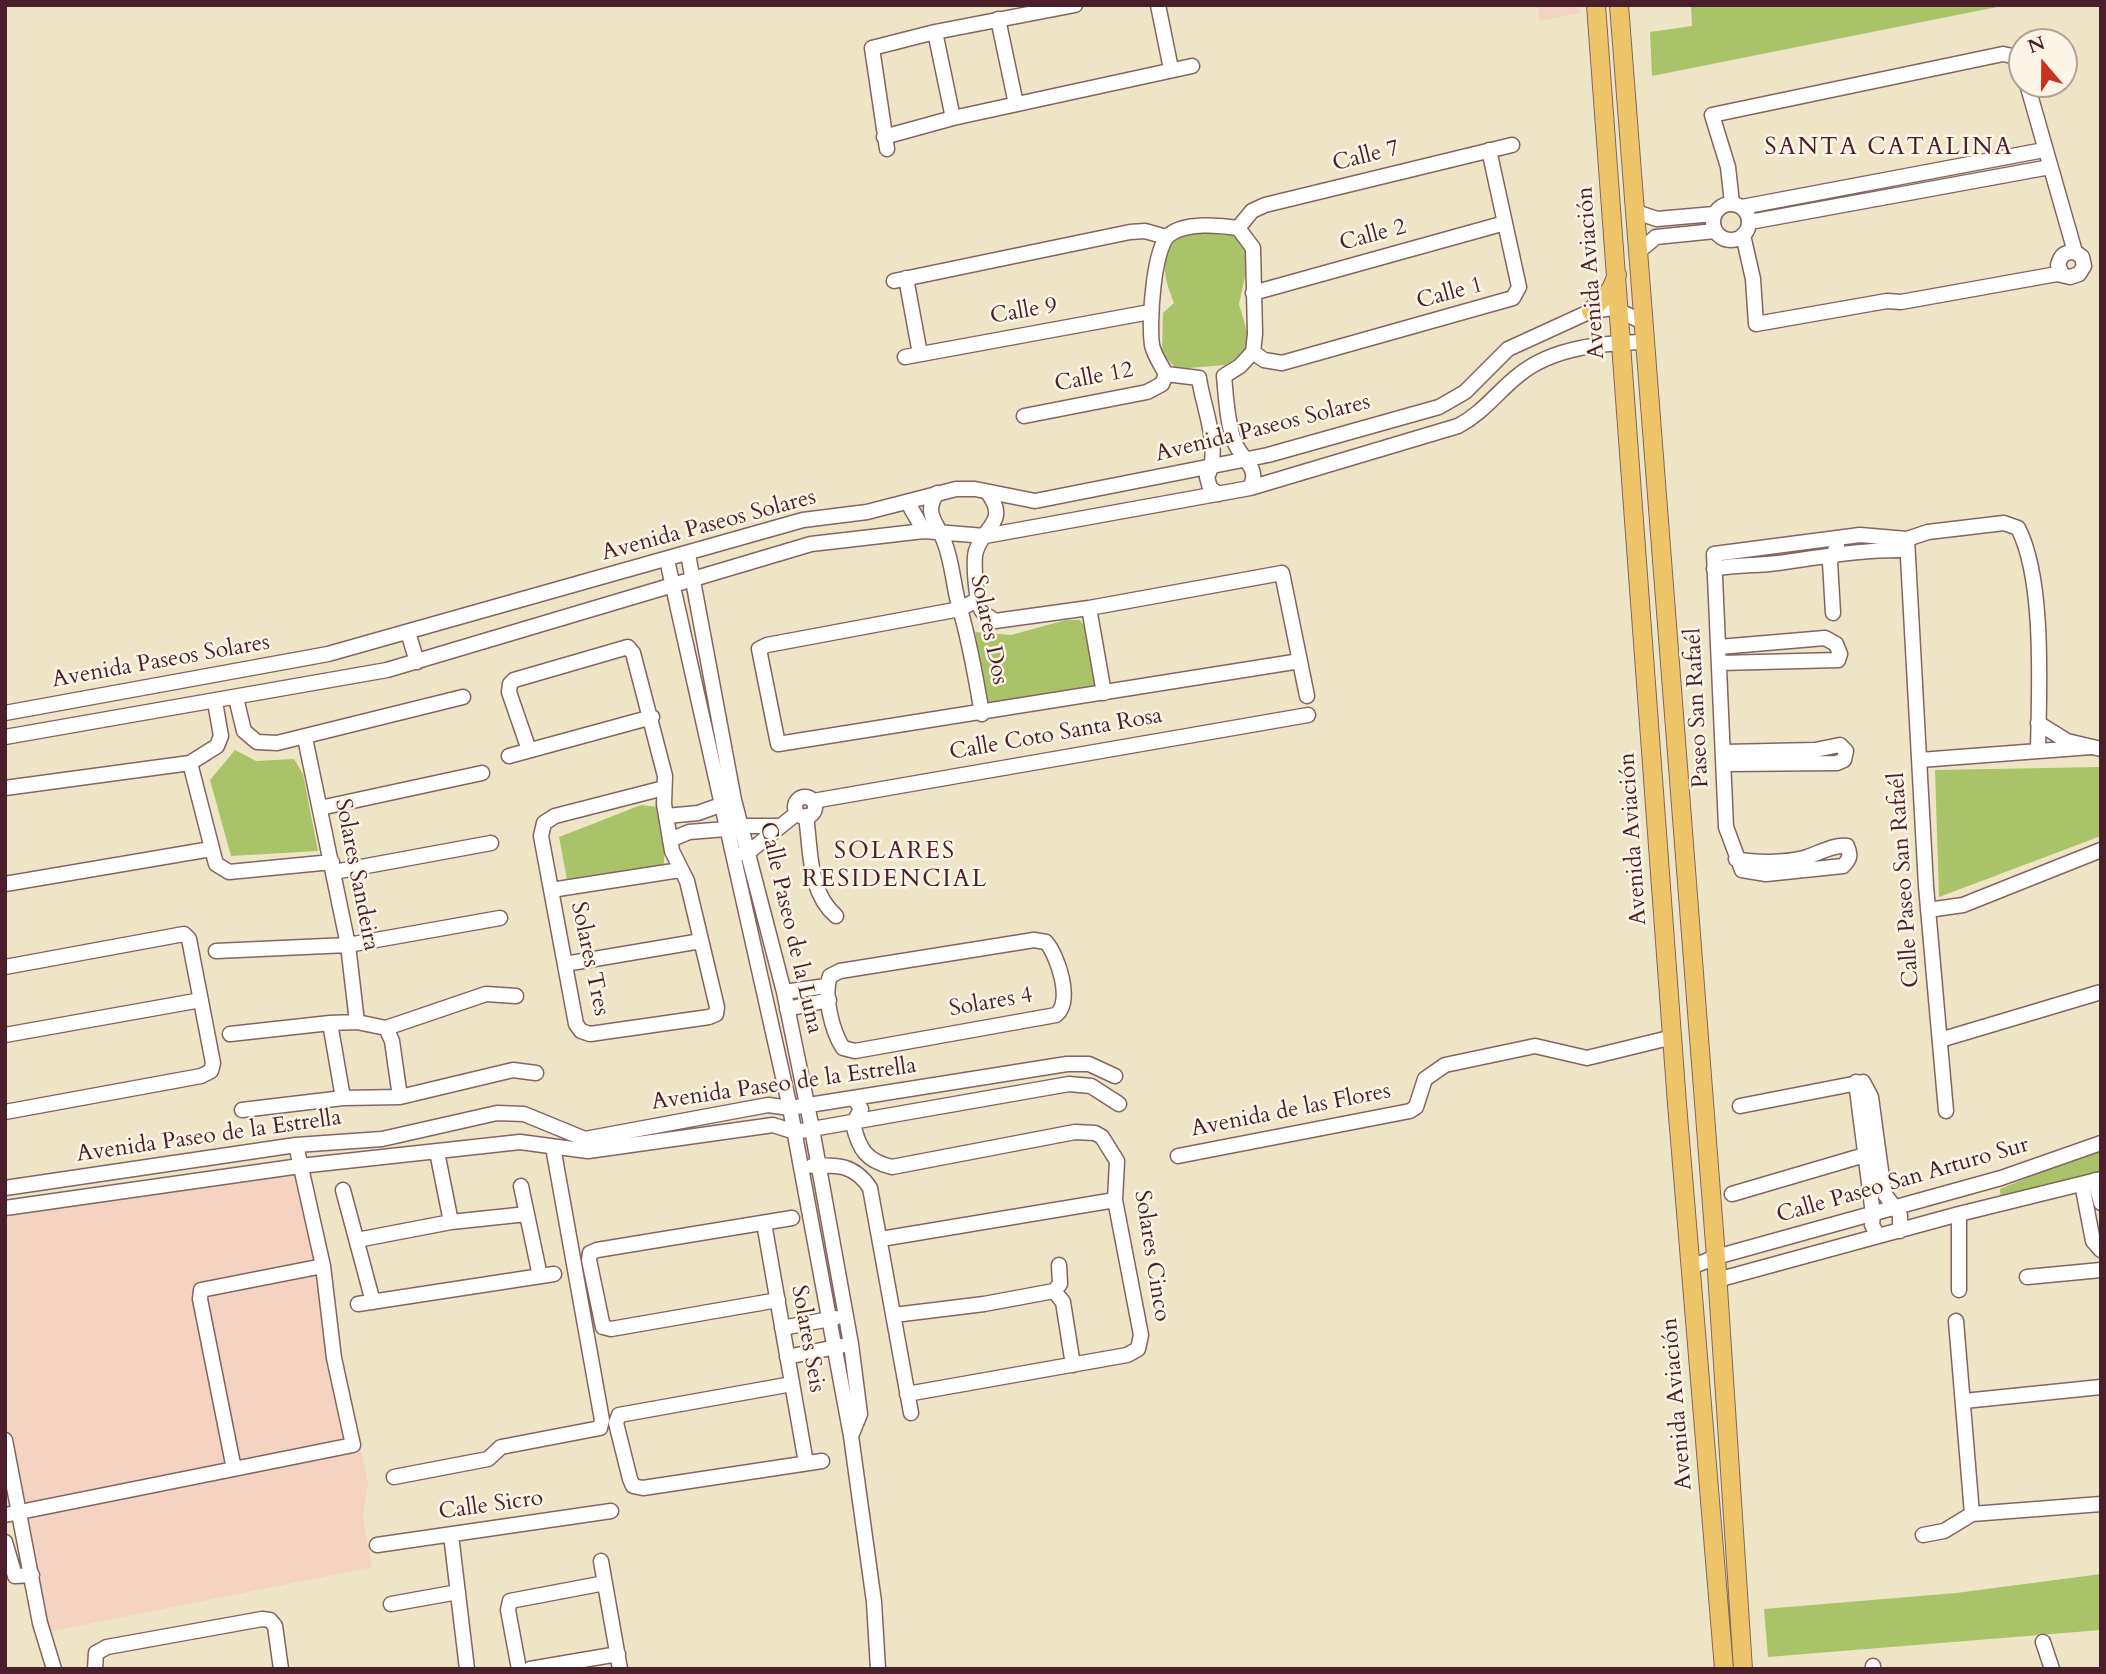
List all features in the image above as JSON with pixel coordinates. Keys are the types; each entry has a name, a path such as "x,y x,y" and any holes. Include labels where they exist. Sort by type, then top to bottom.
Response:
{"main road":[{"name":"Avenida Aviación","path":"1596,5 1673,1037 1724,1669"},
{"name":"Avenida Aviación","path":"1619,5 1716,1257 1743,1669"},
{"path":"1606,131 1629,130"},
{"path":"1591,311 1611,289 1617,275"}],"street":[{"path":"1074,5 935,32 872,48 885,143 953,118 1192,66"},
{"path":"1158,5 1171,69"},
{"path":"998,19 1016,104"},
{"path":"935,32 953,118"},
{"path":"2008,56 2003,54 1712,114 1746,229 1754,279 1756,324 1887,301 1900,293 2060,269 2070,277 2079,274 2084,266 2082,257 2075,252 2066,252 2060,257 2060,269"},
{"path":"2031,98 2075,252"},
{"name":"Calle 7","path":"1238,228 1252,211 1265,205 1512,145"},
{"name":"Calle 1","path":"1253,352 1264,360 1282,363 1513,298 1519,287 1489,150"},
{"path":"1636,212 1657,219 1714,214 1721,206 1925,174 2044,150"},
{"path":"1639,251 1656,237 1715,230 1731,240 1746,229 2050,167"},
{"path":"1925,174 1928,192"},
{"path":"1714,214 1715,230"},
{"name":"Calle 2","path":"1253,293 1505,223"},
{"path":"1219,494 1210,488 1207,477 1212,468 1212,441 1199,378 1166,374 1153,347 1150,312 1158,262 1166,237 1175,231 1199,227 1238,228 1253,248 1253,352 1240,366 1224,376 1234,442 1253,468 1255,479 1250,488"},
{"name":"Calle 9","path":"1150,312 913,355 900,279 1130,232 1145,231 1166,237"},
{"name":"Avenida Paseos Solares","path":"5,713 328,654 803,520 908,503 937,493 965,489 1035,500 1245,460 1439,407 1465,392 1508,349 1591,311 1605,307 1619,309"},
{"path":"1619,309 1643,322"},
{"path":"1554,328 1564,342 1561,354"},
{"name":"Avenida Paseos Solares","path":"5,737 387,670 811,544 924,531 985,536 1250,488 1458,426 1485,409 1530,366 1561,354 1621,343 1645,342"},
{"name":"Calle 12","path":"1024,416 1147,392 1162,384 1166,374"},
{"path":"937,493 929,514 941,533"},
{"path":"985,536 997,512 996,504 988,493"},
{"path":"908,503 924,531"},
{"path":"1714,561 1842,538 1861,543 1907,544 1928,533 2004,523 2018,528 2029,550 2040,668 2038,751"},
{"name":"Solares Dos","path":"941,533 950,555 960,609 967,627 982,714 1300,661"},
{"name":"Solares Dos","path":"985,536 975,554 977,600 982,613 995,621 1089,608"},
{"path":"1833,613 1830,562 1842,538"},
{"path":"1714,561 1736,564 1776,563 1834,552 1861,543"},
{"name":"Calle Paseo San Rafaél","path":"1907,544 1928,910 1940,1040"},
{"name":"Calle Paseo de la Luna","path":"688,554 727,802 726,829 795,1132 850,1436 874,1602 878,1669"},
{"path":"950,555 975,554"},
{"name":"Calle Paseo de la Luna","path":"667,560 727,802 743,826 750,851 808,1105 851,1344 860,1415 850,1436"},
{"name":"Paseo San Rafaél","path":"1714,561 1725,758 1726,827 1736,859"},
{"path":"1104,693 1089,608 1282,573 1307,696"},
{"path":"977,600 960,609 767,645 759,649 778,744 982,714"},
{"path":"408,632 417,662"},
{"path":"1719,647 1825,638 1836,644 1840,654 1838,660 1828,662 1809,659 1720,663"},
{"name":"Solares Tres","path":"528,750 509,692 510,684 514,680 628,647 633,653 652,717 665,776 666,816 670,839 680,870 687,881 717,1007 716,1013 709,1017 590,1034 581,1031 576,1024 541,836 544,823 555,816 664,788"},
{"path":"163,686 158,694 158,703 164,710"},
{"path":"236,698 244,731 257,743 305,738 463,697"},
{"path":"5,788 190,763 217,746 221,736 215,702"},
{"name":"Calle Coto Santa Rosa","path":"732,856 750,851 780,826 802,815 798,800 807,797 813,801 1308,715"},
{"path":"509,756 652,717"},
{"path":"2038,723 2067,741 2096,748"},
{"name":"Solares Sandeira","path":"305,738 348,945 357,1022"},
{"path":"1832,745 1840,745 1846,751 1844,760 1837,763 1725,758 1815,750 1832,745"},
{"path":"1920,760 2096,748"},
{"path":"190,763 216,864 229,872 333,867 491,843"},
{"path":"320,808 482,774"},
{"path":"666,816 698,813 727,802"},
{"path":"802,815 817,891 825,906 836,916"},
{"path":"743,826 780,826"},
{"path":"670,839 689,832 726,829"},
{"path":"1840,845 1847,846 1850,853 1849,860 1843,866 1766,874 1742,870 1736,859 1749,862 1801,859 1840,845"},
{"path":"5,884 211,849"},
{"path":"1928,910 1963,905 2101,850"},
{"path":"551,890 680,870"},
{"path":"216,951 348,945 500,918"},
{"path":"5,967 184,934 189,939 213,1063 211,1071 201,1076 5,1112"},
{"name":"Solares 4","path":"1034,940 1046,942 1053,950 1066,1000 1063,1010 1056,1015 855,1051 843,1048 837,1039 828,993 830,976 840,971 1034,940"},
{"path":"565,964 701,941"},
{"name":"Solares 4","path":"784,992 828,993"},
{"path":"1946,1111 1940,1040 2101,992"},
{"name":"Solares 4","path":"787,1009 828,993"},
{"path":"230,1034 330,1023 357,1022 386,1028 486,994 516,996"},
{"path":"5,1035 201,1000"},
{"path":"330,1023 343,1098"},
{"path":"386,1028 392,1041 400,1097"},
{"name":"Avenida de las Flores","path":"1178,1156 1410,1111 1416,1107 1424,1079 1446,1065 1535,1046 1587,1058 1673,1037"},
{"name":"Avenida Paseo de la Estrella","path":"5,1188 296,1146 383,1139 497,1112 524,1114 586,1145 768,1105 790,1108 1077,1063 1099,1068 1115,1076"},
{"path":"242,1110 343,1098 400,1097 513,1070 536,1073"},
{"path":"1014,1073 1016,1093"},
{"path":"1740,1106 1863,1082 1871,1097 1872,1226 1878,1236"},
{"name":"Avenida Paseo de la Estrella","path":"5,1208 300,1166 520,1142 553,1147 586,1145 773,1125 795,1132 1083,1083 1119,1104"},
{"path":"854,1098 861,1109 853,1124 859,1146 868,1158 892,1167 874,1183 873,1196 911,1413"},
{"name":"Solares Cinco","path":"892,1167 1075,1132 1095,1133 1109,1144 1116,1161 1115,1200 1140,1343 1138,1349 1127,1355 907,1394"},
{"name":"Calle Paseo San Arturo Sur","path":"1691,1267 1716,1257 2001,1178 2101,1143"},
{"path":"5,1515 353,1444 334,1358 323,1266 296,1146"},
{"path":"394,1477 488,1459 500,1447 600,1429 602,1420 553,1147"},
{"path":"437,1152 451,1222"},
{"path":"1732,1194 1783,1181 1872,1152"},
{"path":"1872,1152 1884,1193 1892,1208 1900,1215 1900,1231"},
{"path":"801,1167 838,1164 862,1177 873,1196"},
{"path":"1996,1205 1992,1188 2001,1178"},
{"path":"2093,1181 2101,1203"},
{"path":"2093,1181 2093,1241 2101,1250"},
{"name":"Calle Paseo San Arturo Sur","path":"1717,1280 1959,1214 2093,1181"},
{"path":"358,1304 547,1275 521,1186"},
{"path":"344,1190 373,1301"},
{"path":"881,1239 1115,1200"},
{"path":"357,1240 451,1222 527,1214"},
{"path":"1959,1214 1959,1290"},
{"path":"778,1300 611,1329 603,1327 589,1260 590,1253 792,1218"},
{"name":"Solares Seis","path":"764,1223 806,1463"},
{"path":"1777,1240 1783,1262"},
{"path":"894,1315 984,1304 1054,1291 1060,1284 1059,1265"},
{"path":"234,1469 200,1298 201,1290 323,1266"},
{"path":"2027,1277 2101,1270"},
{"path":"1054,1291 1063,1301 1073,1365"},
{"path":"785,1343 831,1334 846,1316"},
{"path":"1956,1321 1972,1514"},
{"path":"785,1343 831,1334 851,1344"},
{"path":"792,1384 629,1410 619,1415 616,1423 633,1486 643,1488 822,1461"},
{"path":"1964,1401 2101,1387"},
{"path":"5,1440 40,1623 54,1669"},
{"path":"1923,1535 1944,1531 1972,1514 2101,1504"},
{"name":"Calle Sicro","path":"377,1545 611,1511"},
{"path":"451,1535 467,1669"},
{"path":"5,1542 15,1576 32,1575"},
{"path":"530,1669 619,1662 601,1561"},
{"path":"519,1669 508,1610 510,1601 605,1583"},
{"path":"391,1604 458,1592"},
{"path":"95,1669 96,1653 107,1647 262,1619 270,1620 275,1626 281,1669"},
{"path":"2043,1642 2052,1669"}],"shaded area":[{"path":"1537,5 1579,5 1580,13 1540,21"},
{"path":"300,1168 368,1483 363,1517 372,1567 48,1632 5,1433 5,1214"}],"green space":[{"path":"1691,5 2007,5 1652,76 1650,32 1692,26"},
{"path":"1178,232 1237,232 1249,258 1239,304 1252,349 1225,365 1177,369 1162,354 1163,313 1174,303 1167,283 1166,259"},
{"path":"1066,620 1080,620 1092,637 1097,685 989,704 975,632 1011,635"},
{"path":"235,750 256,761 294,759 303,774 318,851 231,856 210,780"},
{"path":"2101,767 2101,836 1939,897 1935,770"},
{"path":"641,805 658,807 665,829 664,866 568,885 559,837"},
{"path":"2101,1147 2101,1177 2001,1201 2000,1189"},
{"path":"2101,1574 2101,1630 1768,1657 1764,1609 1956,1593"}],"district":[{"name":"SANTA CATALINA","path":"1889,148"},
{"name":"SOLARES RESIDENCIAL","path":"895,866"}]}
